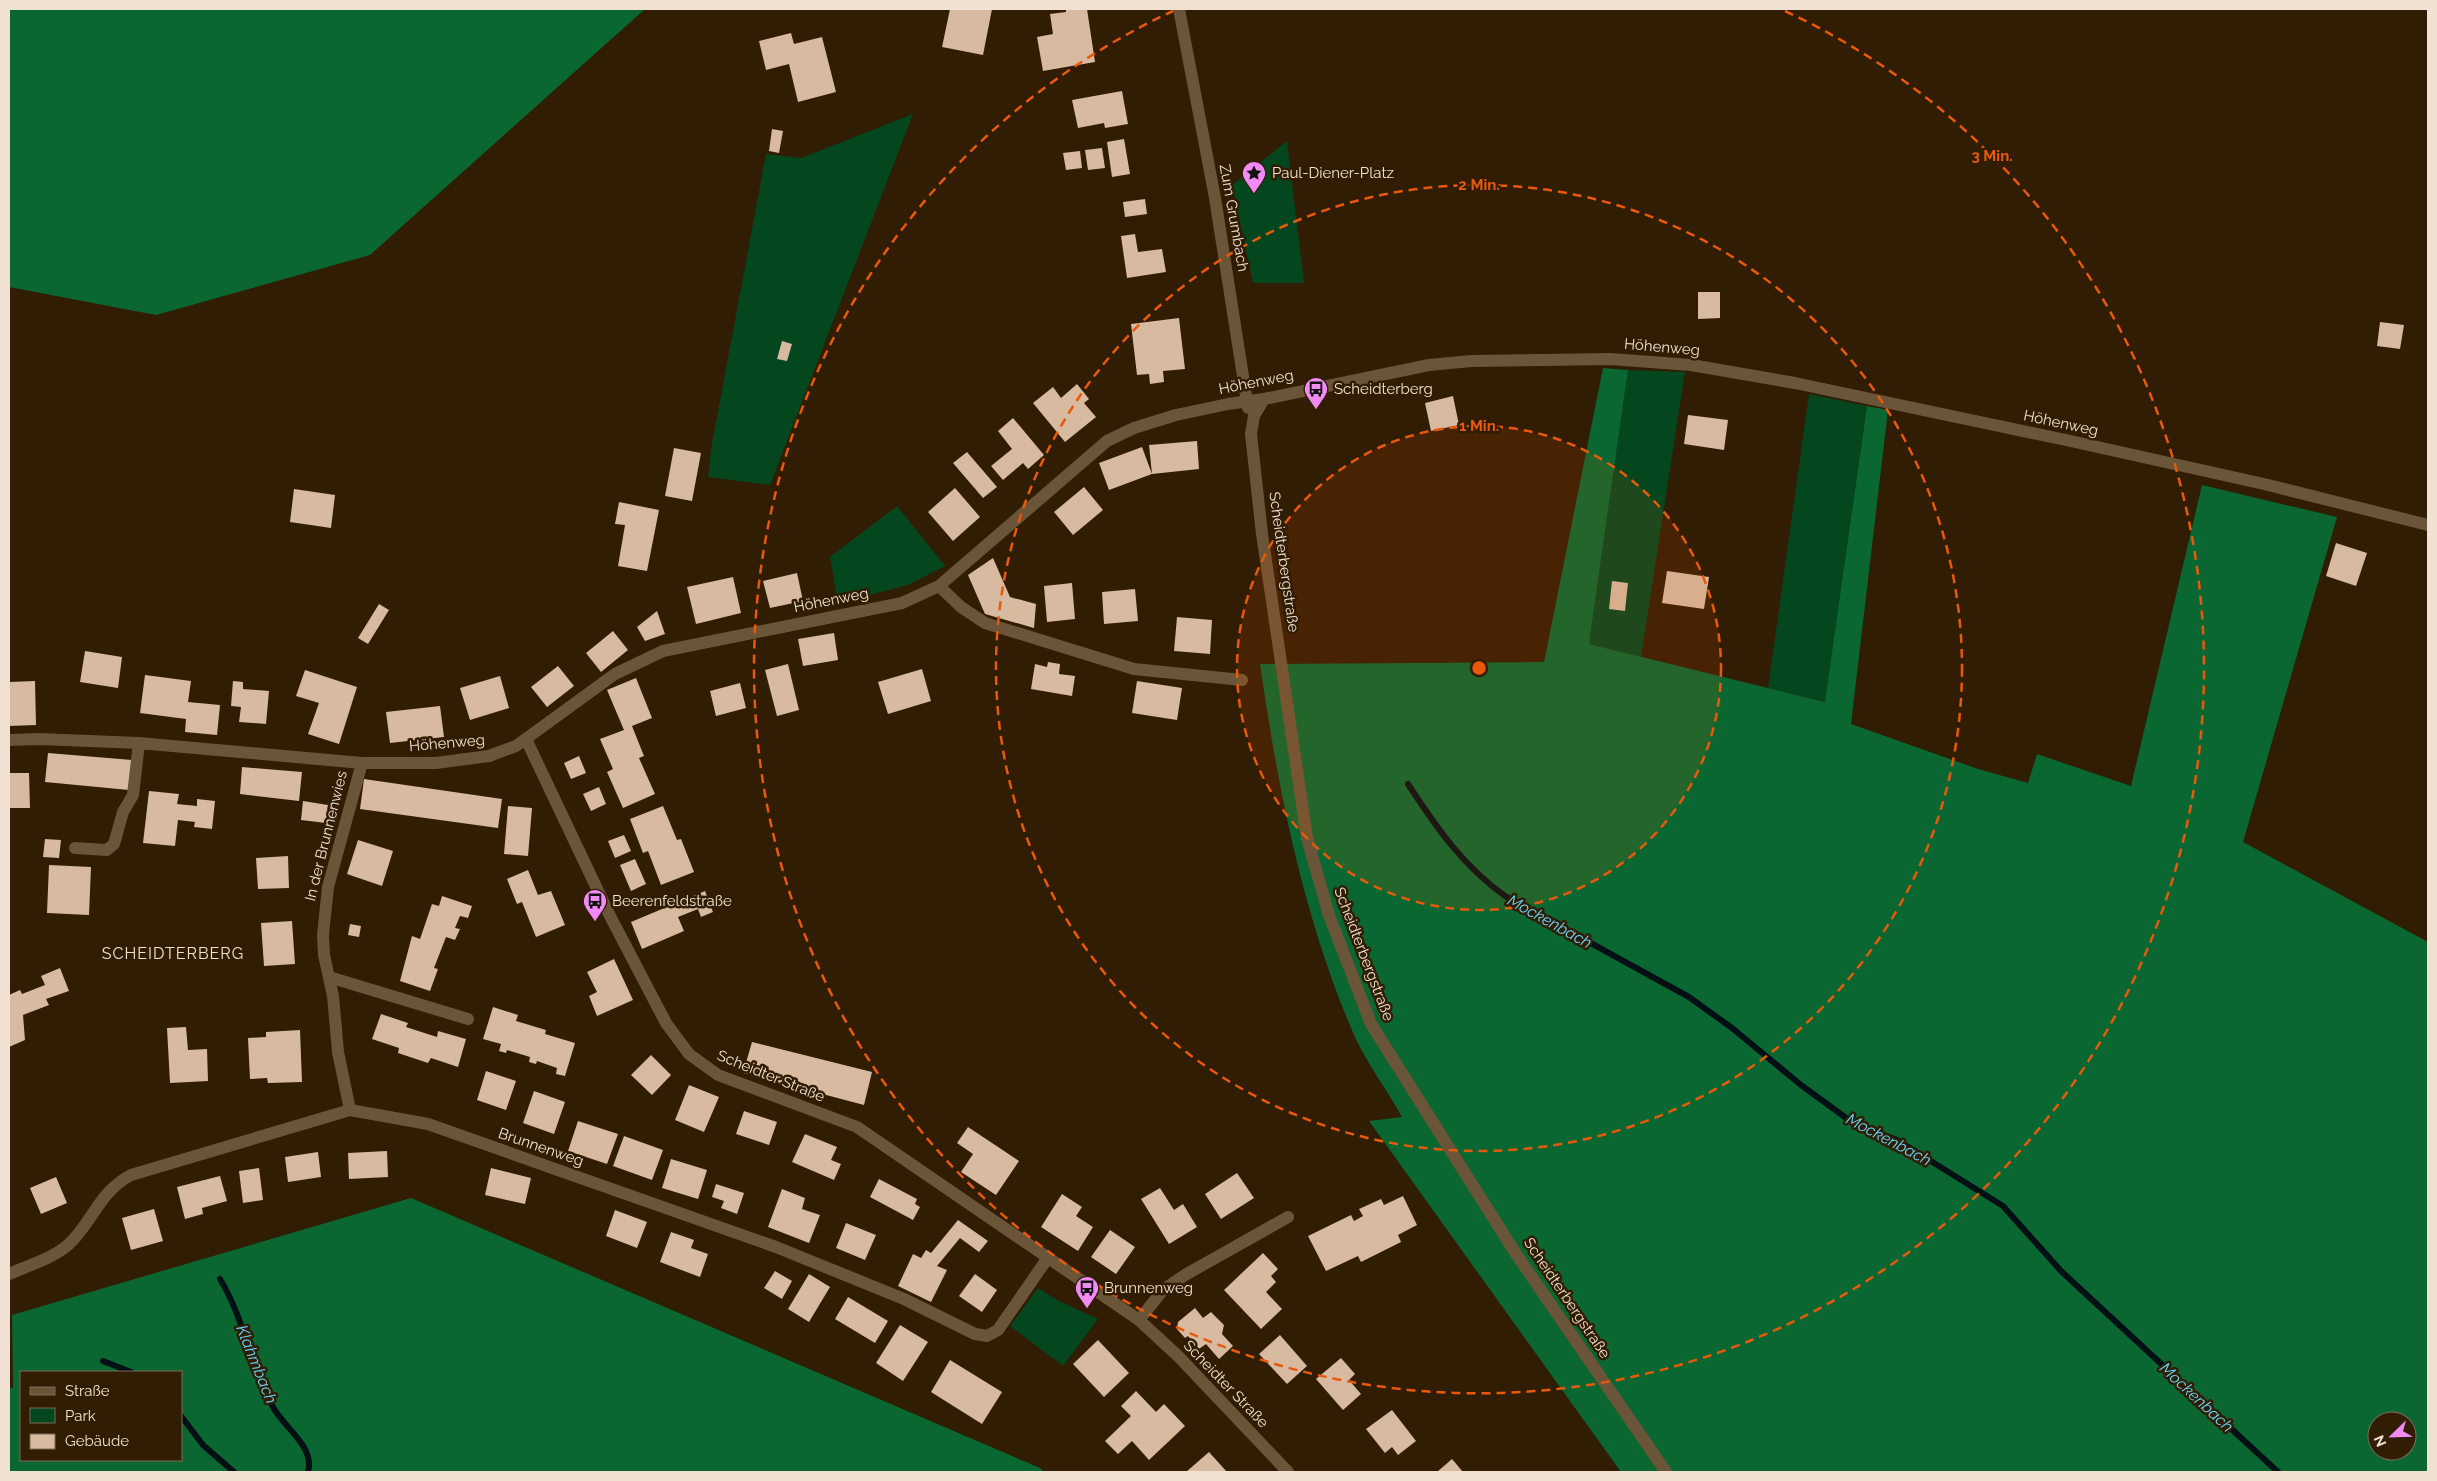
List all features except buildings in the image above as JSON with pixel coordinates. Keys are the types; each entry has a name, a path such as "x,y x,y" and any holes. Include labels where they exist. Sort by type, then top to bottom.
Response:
{"street":[{"name":"Zum Grumbach","path":"1180,9 1216,208 1247,401 1250,434"},
{"name":"Höhenweg","path":"9,740 40,739 138,743 362,763 436,763 473,759 503,752 526,739 616,674 663,651 902,603 939,586 1107,441 1134,428 1160,419 1247,401 1429,365 1472,361 1610,360 1692,365 1795,383 2066,440 2273,486 2428,525"},
{"name":"Scheidterbergstraße","path":"1264,399 1254,416 1250,434 1262,534 1290,712 1307,838 1329,915 1371,1024 1516,1254 1666,1472"},
{"path":"939,586 961,607 985,623 1134,669 1242,680"},
{"name":"Scheidter Straße","path":"526,739 609,914 666,1023 689,1054 718,1075 857,1127 1047,1259 1139,1320 1180,1357 1288,1472"},
{"path":"75,848 107,850 114,844 123,812 133,796 138,743"},
{"name":"In der Brunnenwies","path":"350,1110 338,1052 336,1016 323,935 325,903 362,763"},
{"path":"329,977 468,1019"},
{"name":"Brunnenweg","path":"9,1274 59,1252 73,1241 107,1191 117,1182 131,1175 350,1110 428,1124 767,1244 904,1299 975,1334 986,1336 998,1330 1047,1259"},
{"path":"1139,1320 1164,1290 1185,1275 1288,1217"}],"green space":[{"path":"9,9 645,9 370,255 156,315 9,287"},
{"path":"913,114 770,485 708,477 711,449 766,154 801,158"},
{"path":"1287,141 1304,283 1253,283 1232,185"},
{"path":"1603,368 1628,370 1589,644 1825,702 1867,406 1888,410 1851,724 1978,769 2028,783 2037,754 2131,786 2202,485 2337,517 2243,842 2428,942 2428,1472 1621,1472 1369,1121 1402,1117 1356,1039 1334,984 1319,939 1305,894 1284,803 1260,664 1544,662"},
{"path":"1628,370 1685,372 1641,657 1589,644"},
{"path":"1809,394 1867,406 1826,702 1768,688"},
{"path":"897,506 945,566 908,585 838,603 830,557"},
{"path":"411,1198 1040,1468 1044,1472 9,1472 9,1389 13,1387 12,1315"},
{"path":"1038,1288 1059,1301 1098,1319 1063,1366 1010,1326"}],"waterway":[{"name":"Mockenbach","path":"1408,784 1463,859 1505,896 1689,997 1732,1028 1801,1085 1853,1123 1897,1140 2003,1206 2061,1271 2278,1472"},
{"name":"Klahmbach","path":"220,1279 235,1310 265,1392 278,1415 303,1446 307,1454 308,1472"},
{"name":"Klahmbach","path":"103,1361 128,1371"},
{"name":"Klahmbach","path":"182,1417 203,1445 234,1472"}],"place":[{"name":"Paul-Diener-Platz","path":"1254,194"},
{"name":"Scheidterberg","path":"1316,410"},
{"name":"Beerenfeldstraße","path":"595,922"},
{"name":"Brunnenweg","path":"1087,1309"}],"district":[{"name":"SCHEIDTERBERG","path":"173,953"}]}
